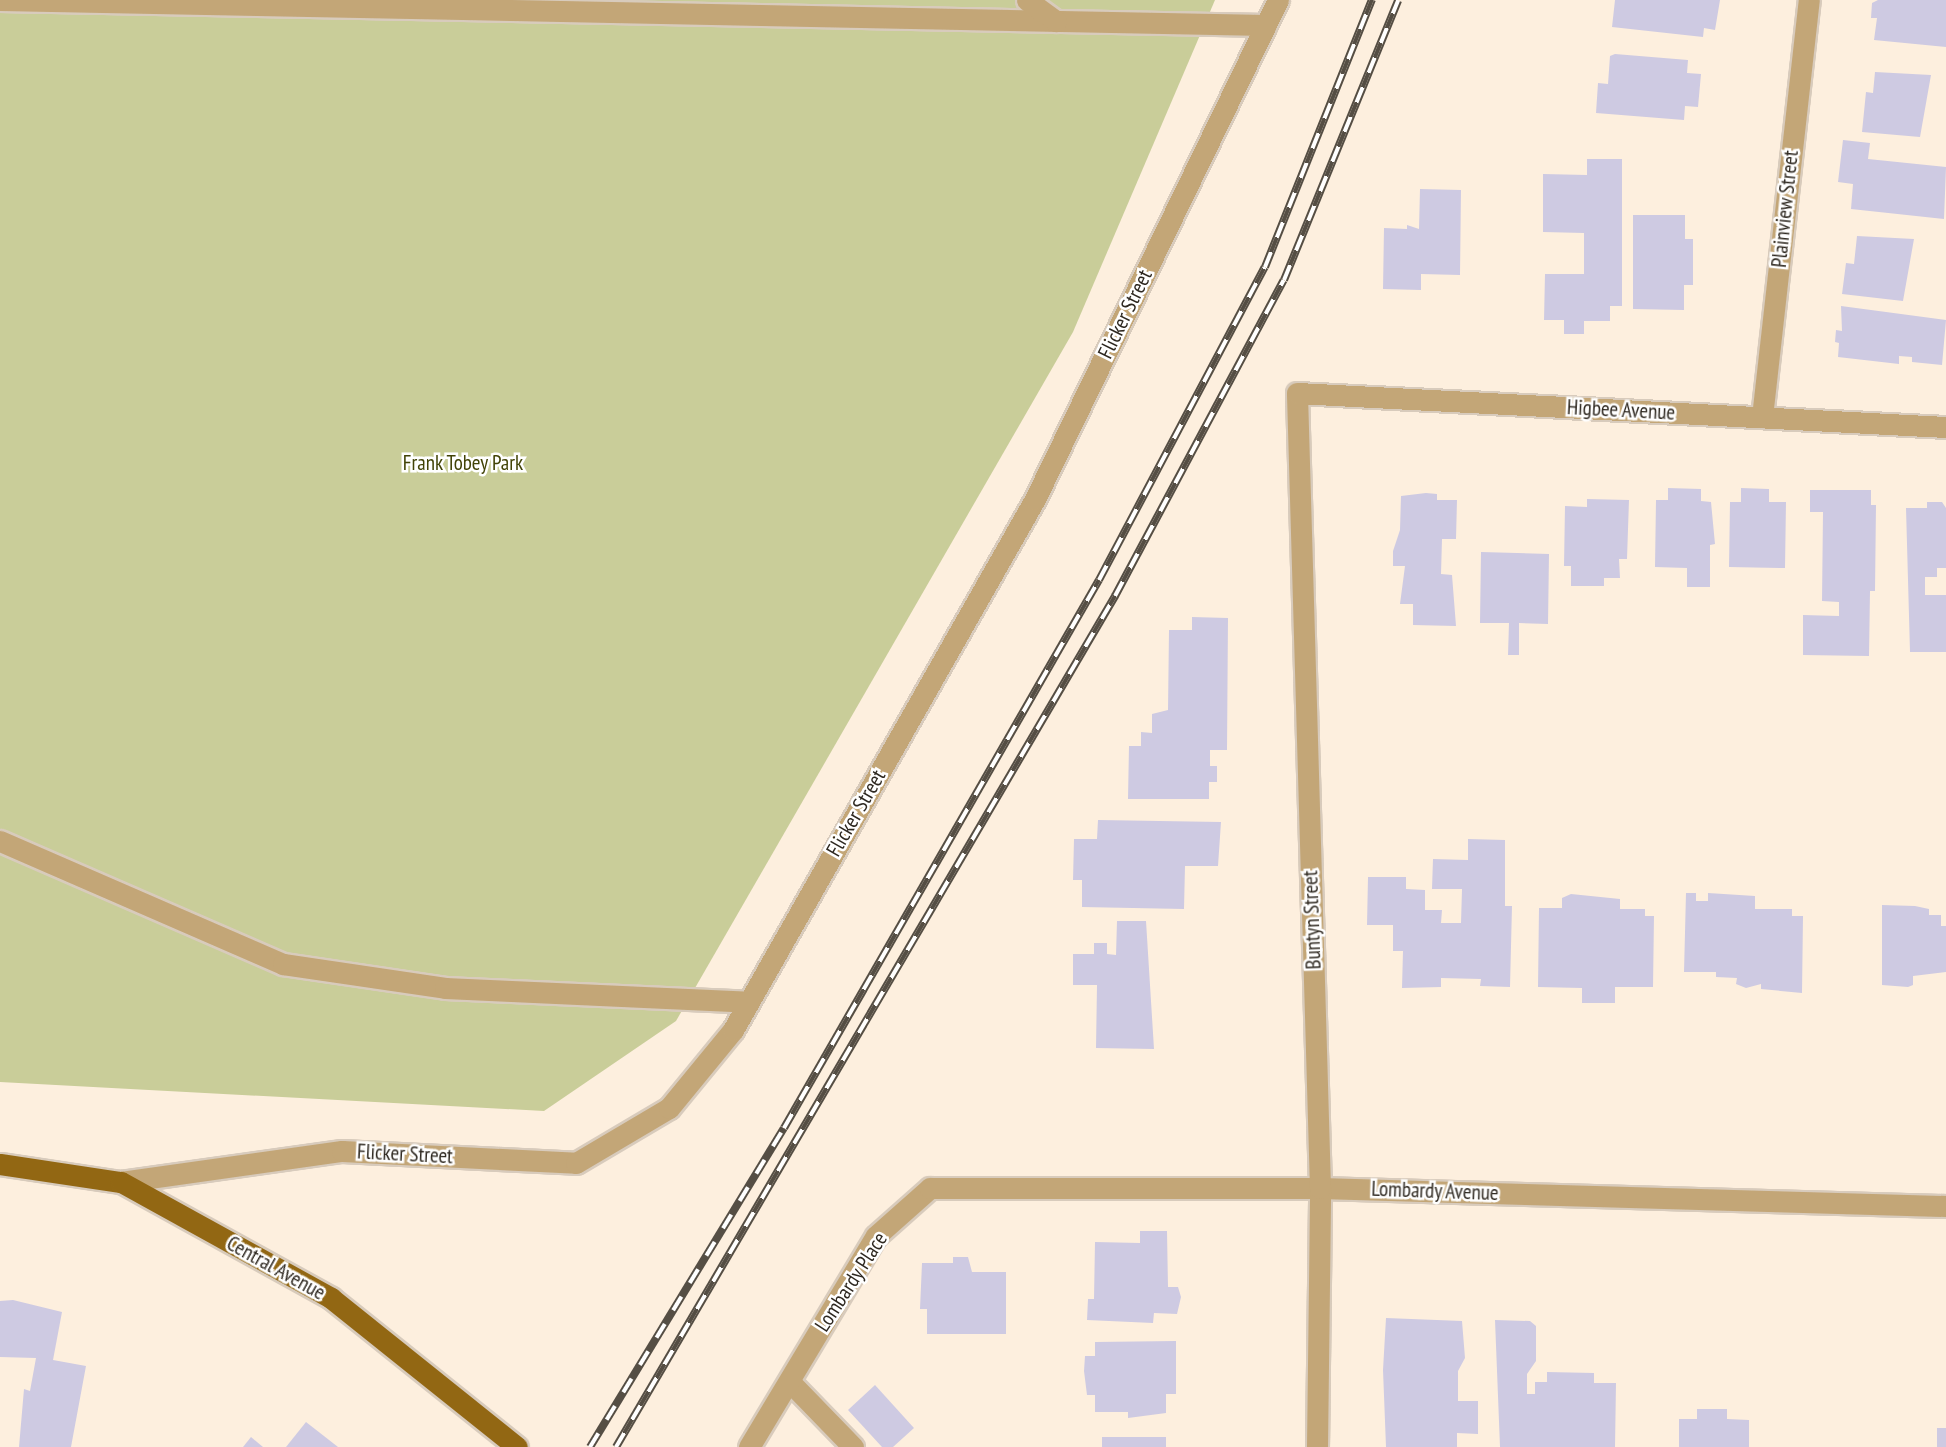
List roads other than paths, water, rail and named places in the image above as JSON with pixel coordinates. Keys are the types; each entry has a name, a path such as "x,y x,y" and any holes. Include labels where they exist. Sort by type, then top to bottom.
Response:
{"main road":[{"name":"Central Avenue","path":"0,1164 121,1182 331,1298 517,1447"}],"street":[{"path":"0,0 716,7 1056,21 1266,26"},
{"path":"1027,0 1056,21"},
{"name":"Flicker Street","path":"121,1182 342,1151 576,1163 669,1108 733,1030 1035,499 1278,0"},
{"name":"Plainview Street","path":"1762,418 1809,0"},
{"name":"Higbee Avenue","path":"1297,393 1946,427"},
{"name":"Buntyn Street","path":"1297,393 1320,1188 1317,1447"},
{"path":"0,841 283,964 445,988 749,1002"},
{"name":"Lombardy Avenue","path":"926,1194 930,1188 1320,1188 1946,1206"},
{"name":"Lombardy Place","path":"749,1447 876,1236 926,1194"},
{"path":"789,1381 853,1447"}],"railway":[{"path":"590,1447 784,1128 1099,580 1265,267 1372,0"},
{"path":"616,1447 1115,596 1284,280 1398,0"}],"park label":[{"name":"Frank Tobey Park","path":"463,463"}]}
